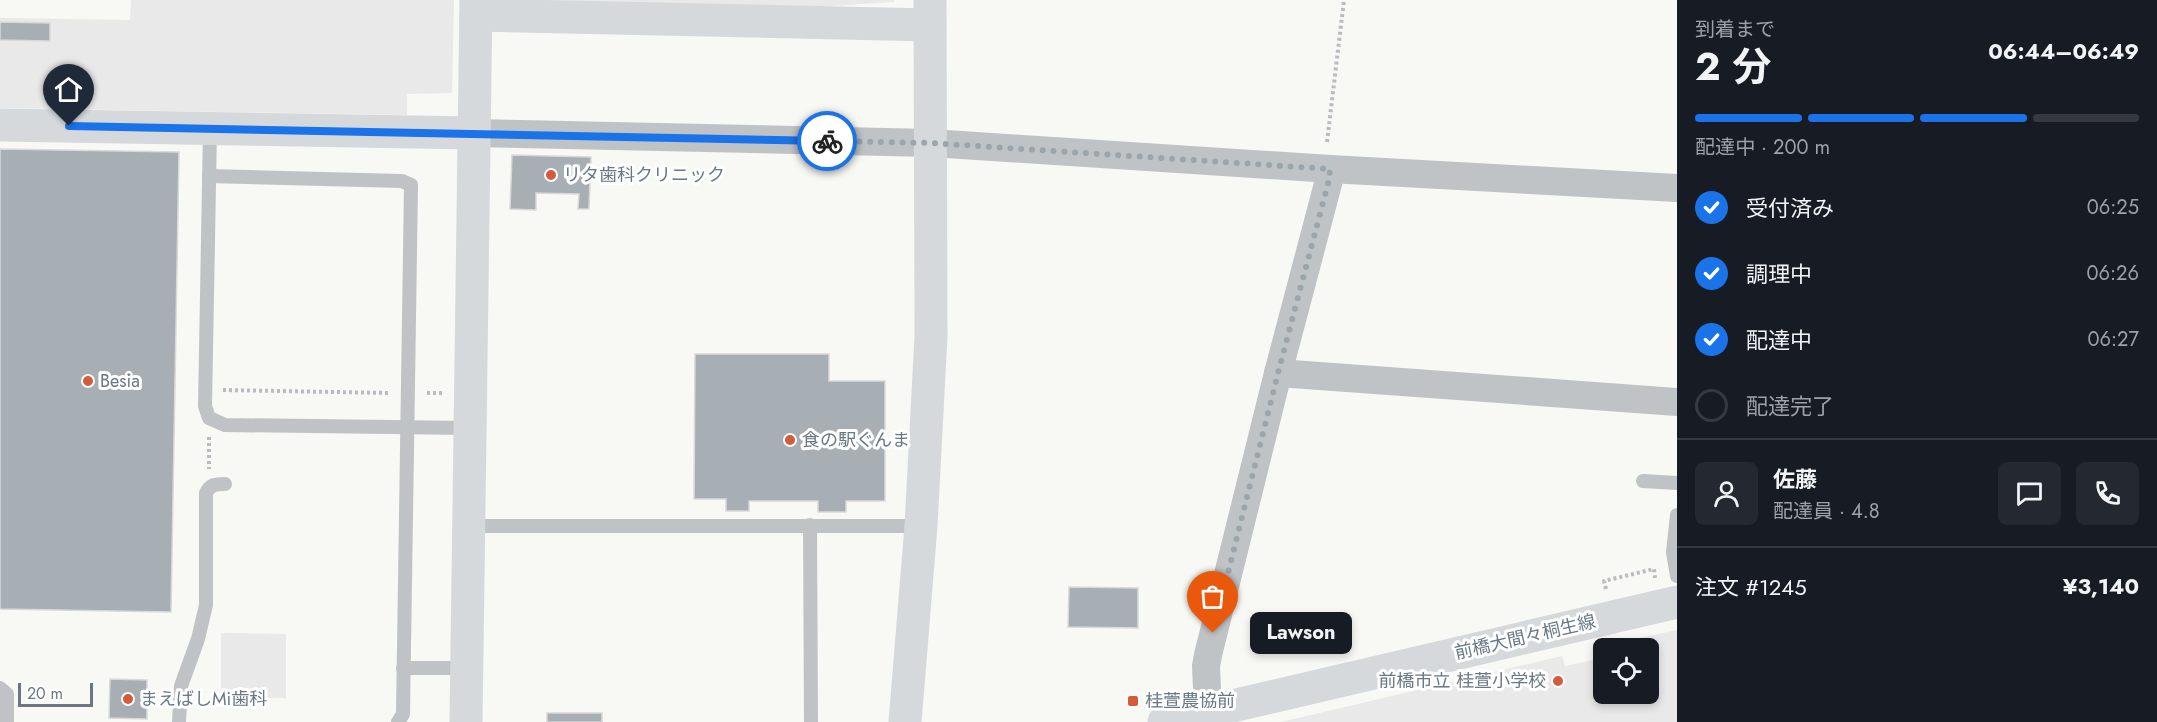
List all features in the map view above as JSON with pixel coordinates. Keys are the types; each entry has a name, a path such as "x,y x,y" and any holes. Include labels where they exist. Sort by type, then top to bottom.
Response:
{"street":[{"path":"466,722 476,8 930,12 931,336 921,526 905,722"},
{"path":"0,125 931,143 1330,169 1677,188"},
{"path":"1211,717 1206,666 1208,655 1330,169"},
{"path":"1278,373 1677,402"},
{"name":"前橋大間々桐生線","path":"1164,722 1211,717 1666,592"}],"lane":[{"path":"210,129 205,406 209,418 225,425 469,428"},
{"path":"209,176 402,181 411,185 403,714 398,722"},
{"path":"1643,481 1677,483"},
{"path":"179,722 181,686 198,639 206,605 206,493 215,484 225,484"},
{"path":"1677,515 1673,552 1677,576"},
{"path":"810,525 811,722"},
{"path":"468,526 921,526"},
{"path":"403,668 466,668"},
{"path":"0,688 7,694 7,722"}],"path":[{"path":"1330,169 1327,147 1344,0"},
{"path":"206,390 450,393"},
{"path":"209,418 209,488"},
{"path":"1604,581 1653,569 1666,592"}],"shaded area":[{"path":"131,0 454,0 452,93 407,94 407,115 0,108 0,18 130,20"},
{"path":"501,0 894,0 894,2 816,7"},
{"path":"1677,630 1677,722 1281,722 1562,656 1565,666 1593,660 1593,704 1659,704 1659,638 1639,638"},
{"path":"221,633 286,634 286,698 221,697"}],"building":[{"path":"0,22 50,23 50,41 0,40"},
{"name":"Besia","path":"0,149 179,152 171,612 0,609"},
{"name":"リタ歯科クリニック","path":"512,155 591,157 589,209 578,209 579,194 536,193 536,210 510,209"},
{"name":"食の駅ぐんま","path":"695,354 829,354 829,381 885,381 885,501 846,501 846,512 818,512 818,501 749,501 749,511 726,511 726,499 694,499"},
{"path":"1069,587 1138,588 1138,628 1068,627"},
{"name":"まえばしMi歯科","path":"110,679 147,680 147,719 109,718"},
{"path":"547,713 602,713 602,722 547,722"}],"way so far":[{"path":"827,141 931,143 1330,169 1213,633"}],"place":[{"name":"リタ歯科クリニック","path":"551,175"},
{"name":"Besia","path":"88,381"},
{"name":"食の駅ぐんま","path":"790,440"},
{"name":"Lawson","path":"1213,633"},
{"name":"前橋市立 桂萱小学校","path":"1558,681"},
{"name":"まえばしMi歯科","path":"128,699"},
{"name":"桂萱農協前","path":"1133,701"}],"route":[{"path":"69,126 827,141"}]}
